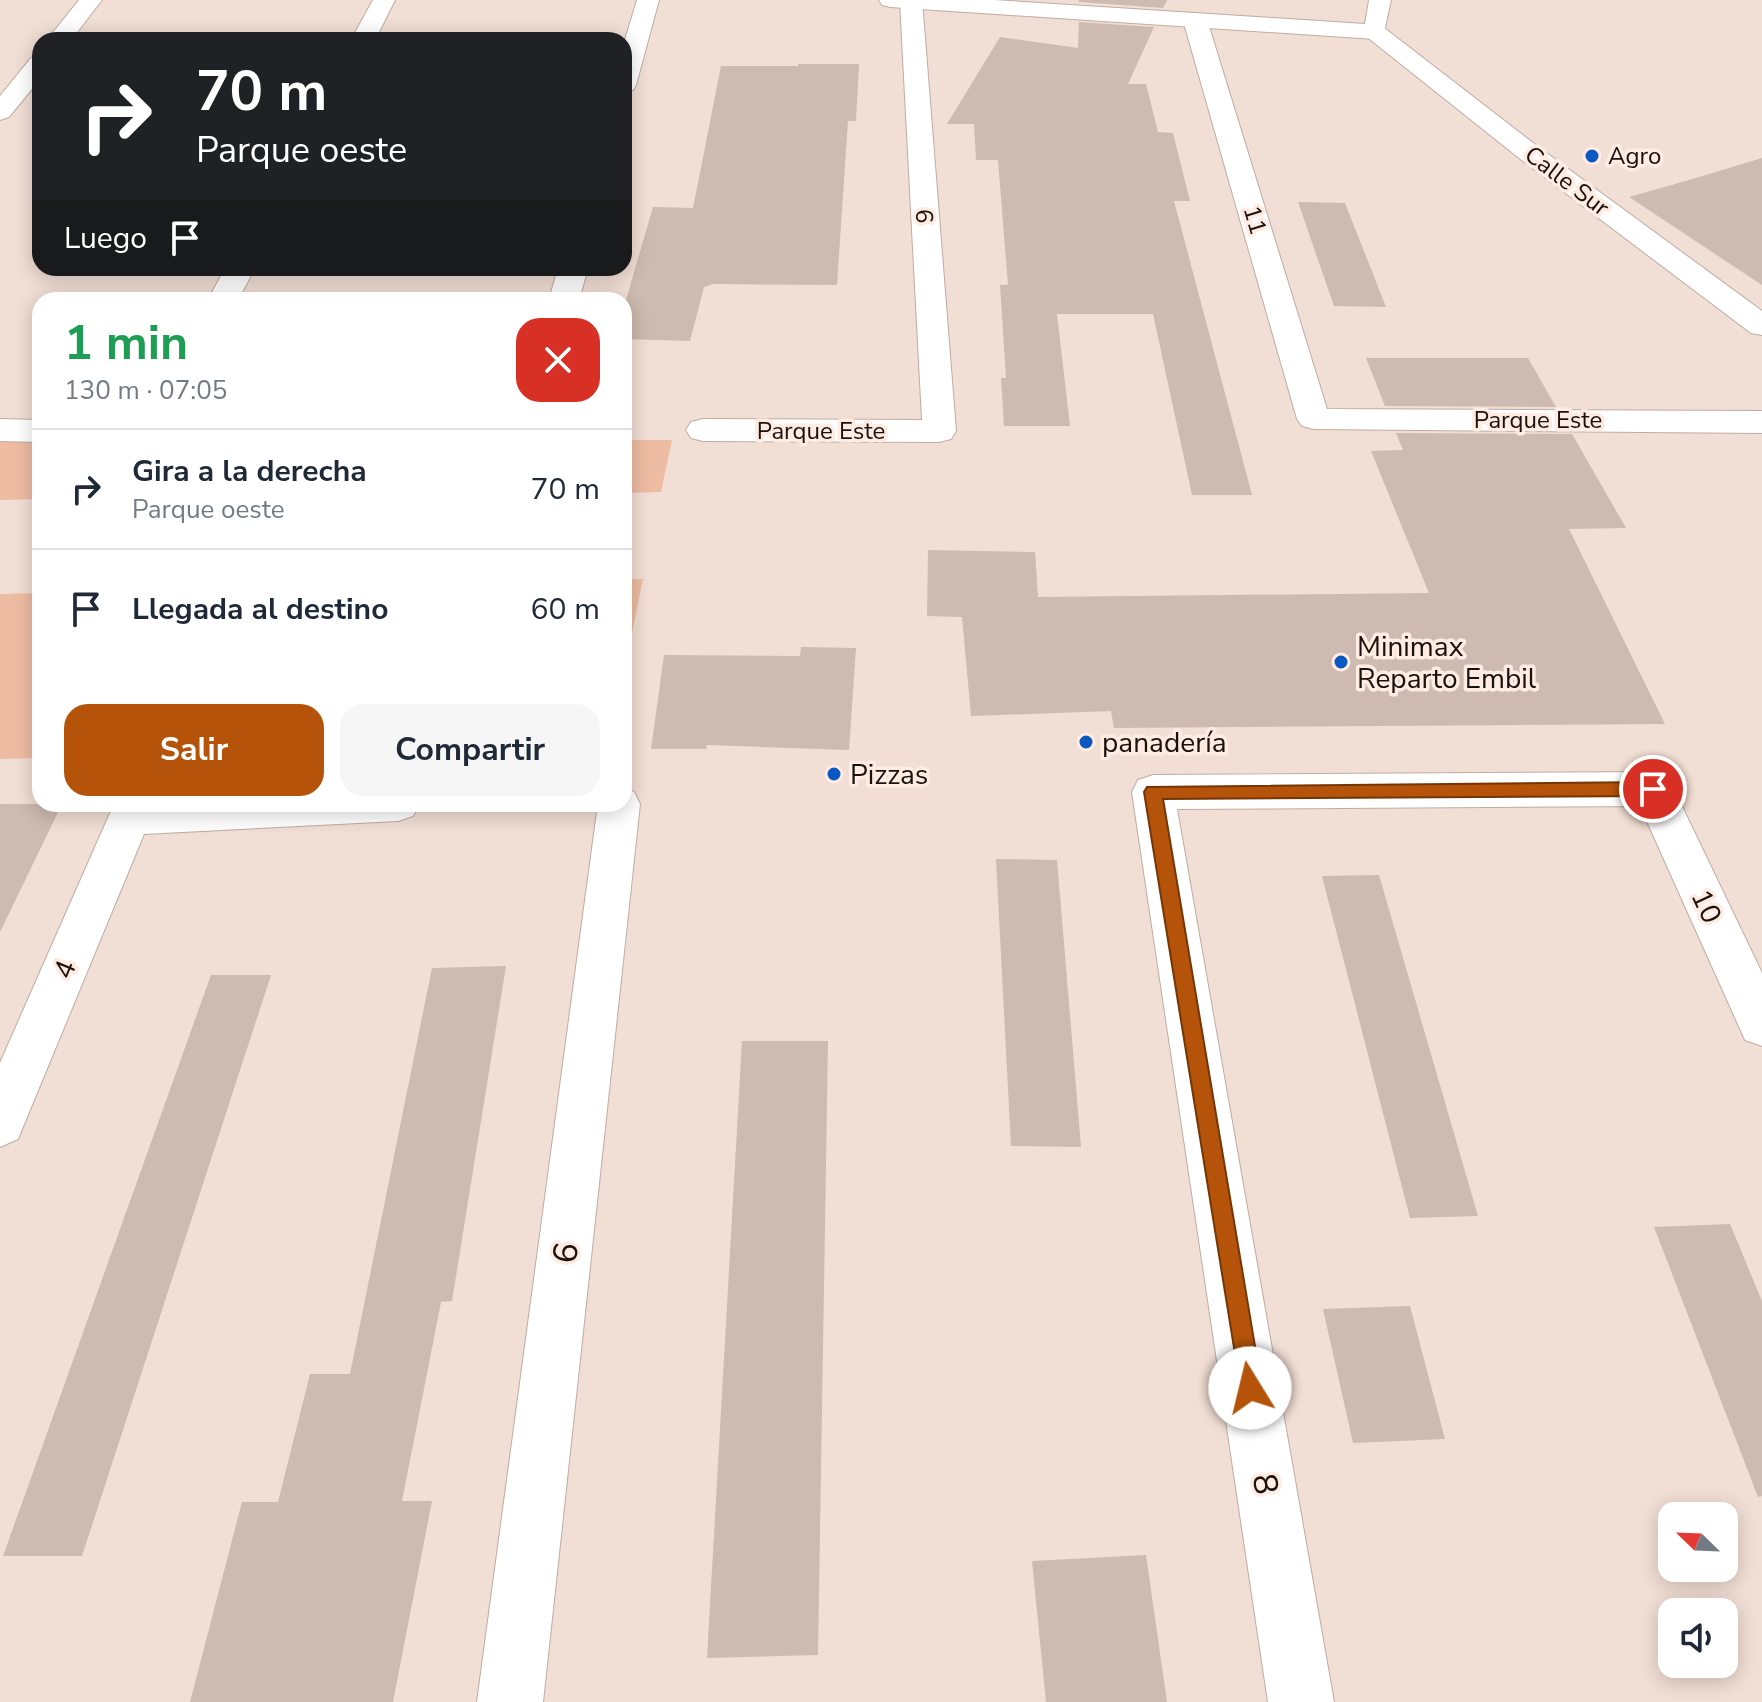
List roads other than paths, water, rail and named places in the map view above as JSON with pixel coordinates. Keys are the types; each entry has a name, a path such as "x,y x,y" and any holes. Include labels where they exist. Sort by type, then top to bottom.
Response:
{"street":[{"path":"65,32 91,0"},
{"path":"367,32 384,0"},
{"path":"632,57 648,0"},
{"path":"901,1 1375,32 1380,0"},
{"name":"9","path":"901,1 939,431"},
{"name":"11","path":"1195,20 1314,419"},
{"name":"Calle Sur","path":"1375,32 1528,152 1762,326"},
{"path":"0,112 32,73"},
{"name":"Parque Este","path":"1314,419 1762,422"},
{"path":"0,430 32,431"},
{"name":"Parque Este","path":"703,430 939,431"},
{"name":"10","path":"1153,792 1653,789 1762,1024"},
{"name":"8","path":"1153,792 1301,1702"},
{"name":"4","path":"0,1122 129,817 232,812"},
{"name":"6","path":"510,1702 618,812"}],"place":[{"name":"Agro","path":"1592,156"},
{"name":"Minimax Reparto Embil","path":"1341,662"},
{"name":"panadería","path":"1086,742"},
{"name":"Pizzas","path":"834,774"}]}
